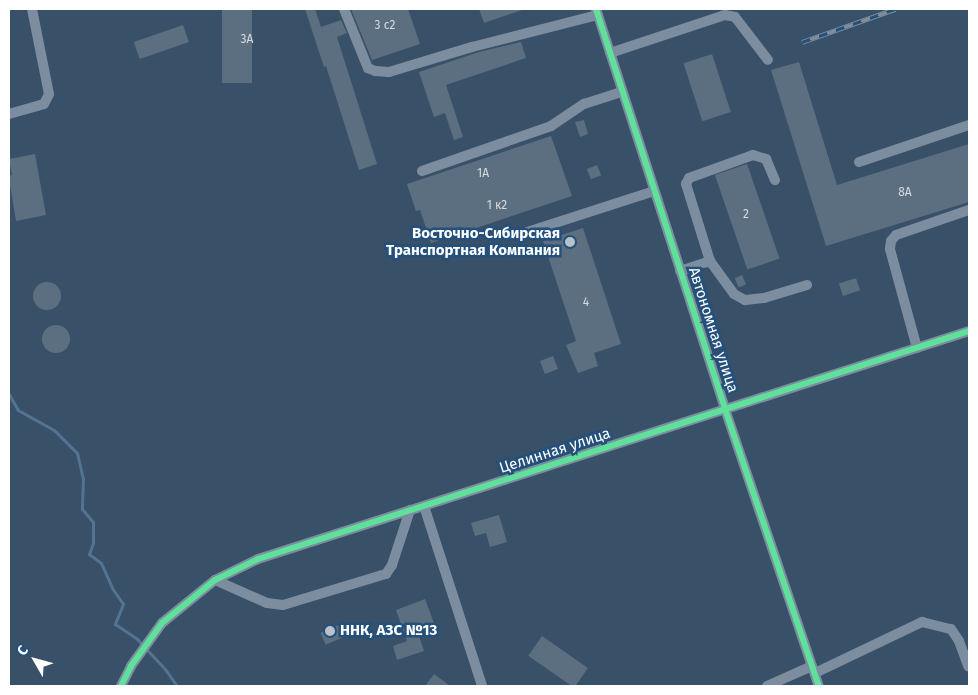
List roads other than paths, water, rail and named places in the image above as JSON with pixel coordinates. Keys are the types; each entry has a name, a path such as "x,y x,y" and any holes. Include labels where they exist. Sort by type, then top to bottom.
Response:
{"street":[{"path":"9,114 44,104 49,94 32,9"},
{"path":"344,9 368,68 382,72 389,72 597,12"},
{"name":"Автономная улица","path":"597,12 725,409 819,686"},
{"path":"610,53 725,15 735,17 768,60"},
{"path":"422,171 551,126 584,104 622,92"},
{"path":"860,162 969,125"},
{"path":"775,180 766,159 753,155 689,178 686,184 710,261 738,298 764,298 807,285"},
{"path":"521,234 654,191"},
{"path":"917,348 890,248 891,241 896,235 969,210"},
{"path":"680,270 710,261"},
{"name":"Целинная улица","path":"121,686 131,666 162,623 215,580 258,559 969,332"},
{"path":"424,506 482,686"},
{"path":"215,580 267,603 283,605 386,574 392,565 410,510"},
{"path":"767,686 813,670 922,622 951,629 959,641 968,666"}],"waterway":[{"path":"9,394 18,410 54,430 77,453 83,478 82,509 93,522 93,543 89,554 101,563 112,588 123,604 115,624 137,639 165,669 177,686"}],"railway":[{"path":"802,42 895,9"}],"place":[{"name":"Восточно-Сибирская Транспортная Компания","path":"570,242"},
{"name":"ННК, АЗС №13","path":"330,631"}]}
